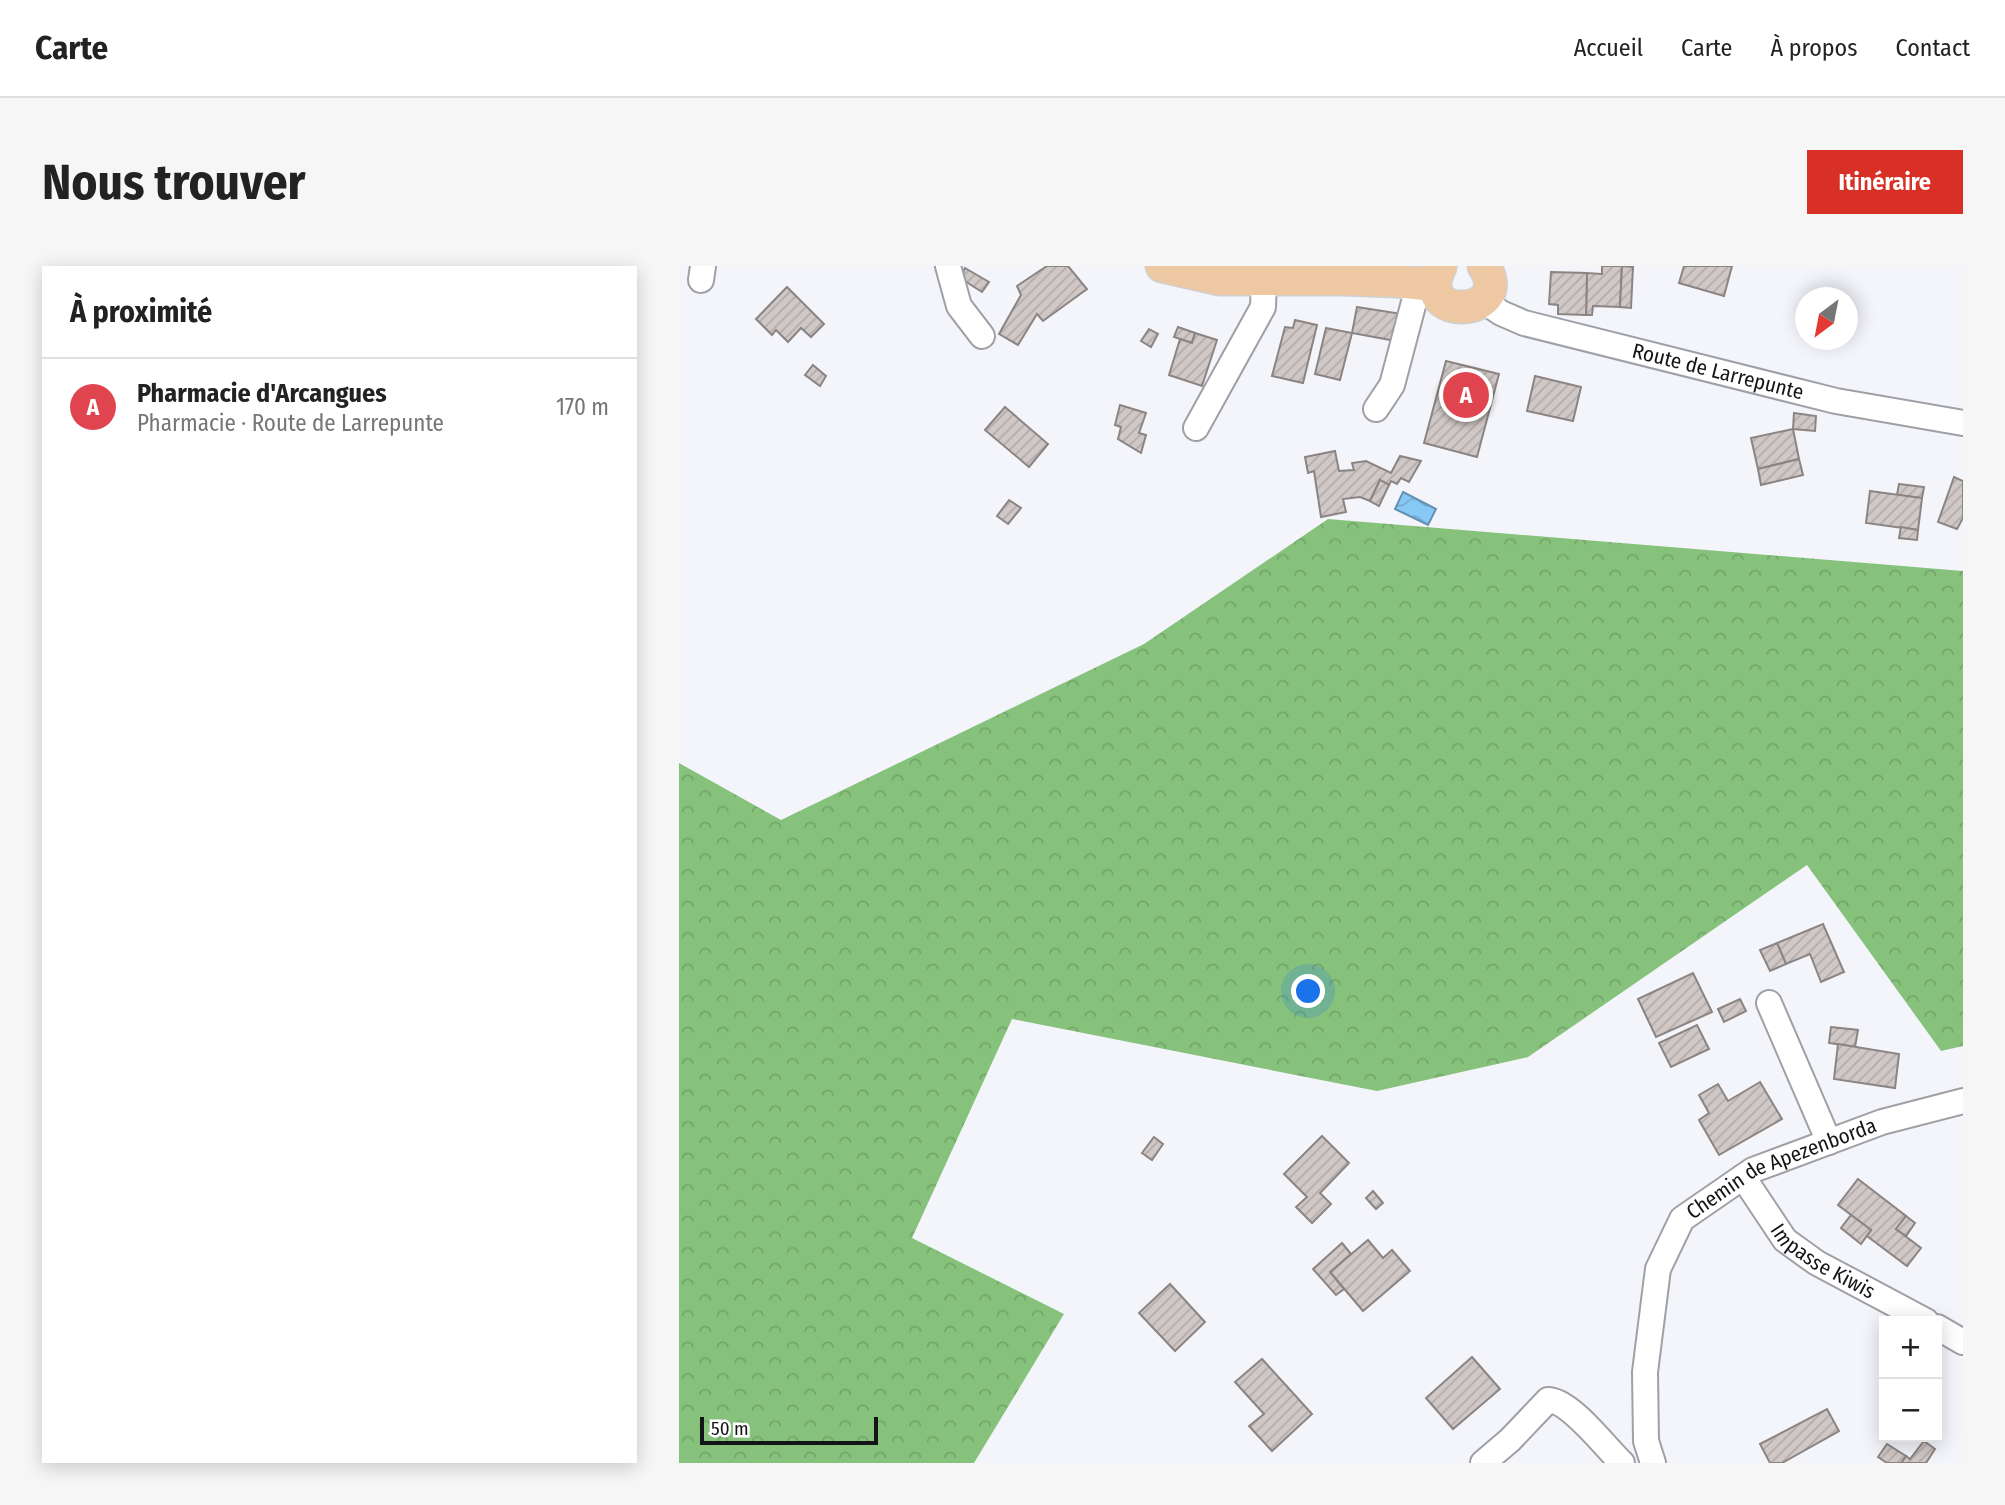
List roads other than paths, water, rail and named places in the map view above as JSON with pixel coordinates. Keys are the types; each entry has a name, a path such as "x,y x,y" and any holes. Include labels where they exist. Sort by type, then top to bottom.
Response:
{"main road":[{"path":"1162,266 1219,279 1264,279 1345,273 1431,278 1443,301 1458,309 1475,306 1482,300 1489,285 1484,266"}],"street":[{"path":"948,266 959,306 982,336"},
{"path":"1376,409 1392,385 1431,278"},
{"path":"1196,428 1263,307 1264,279"},
{"name":"Route de Larrepunte","path":"1482,300 1513,318 1564,333 1836,401 1963,423"},
{"path":"1769,1003 1829,1142"},
{"name":"Chemin de Apezenborda","path":"1653,1463 1646,1441 1645,1372 1658,1269 1682,1219 1753,1170 1882,1122 1963,1101"},
{"name":"Impasse Kiwis","path":"1743,1177 1785,1240 1817,1263 1917,1316"},
{"path":"1942,1330 1963,1342"},
{"path":"1483,1463 1510,1440 1548,1400 1557,1400 1572,1410 1622,1463"}],"water":[{"path":"1403,492 1436,509 1428,525 1395,509"}],"place":[{"name":"Pharmacie d'Arcangues","path":"1466,395"}]}
